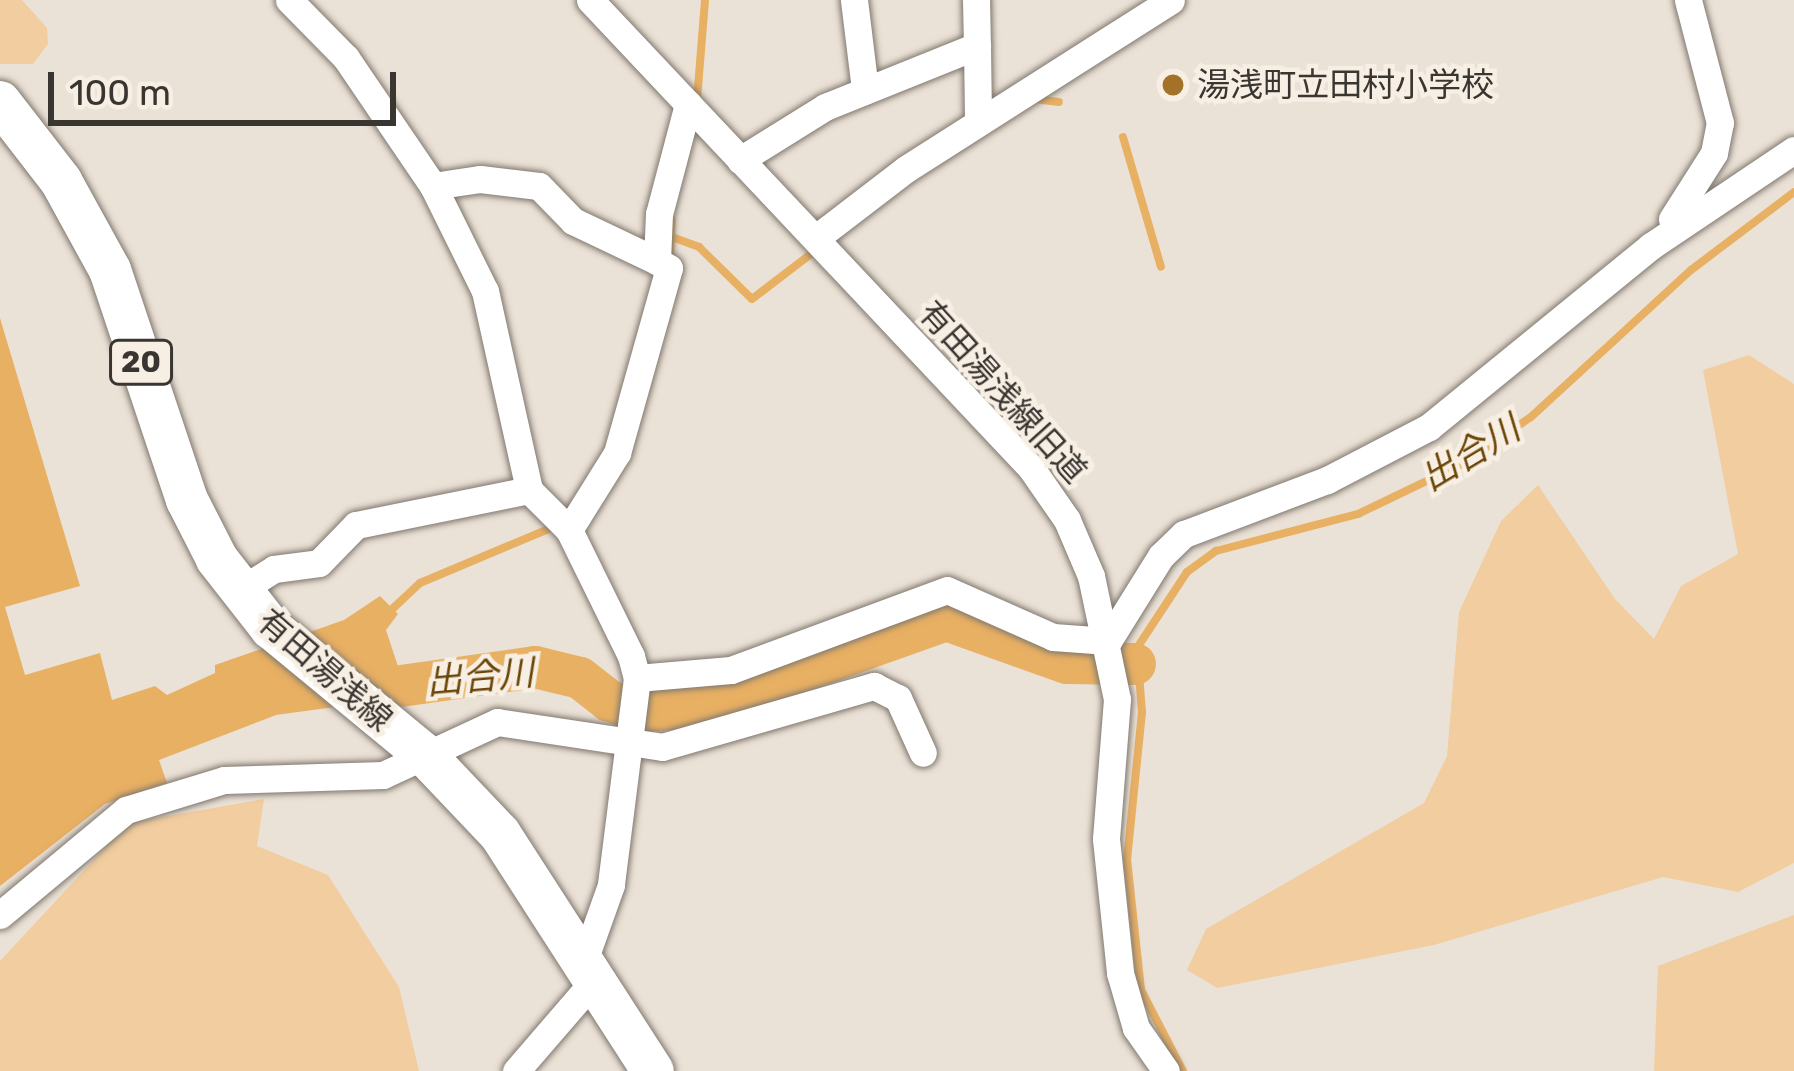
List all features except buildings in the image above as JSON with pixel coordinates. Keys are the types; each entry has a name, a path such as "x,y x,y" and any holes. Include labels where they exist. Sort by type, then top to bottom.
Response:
{"main road":[{"name":"有田湯浅線","path":"0,102 45,157 94,238 187,500 239,591 272,628 408,742 500,834 591,968 653,1071"}],"street":[{"path":"289,0 346,58 433,186 485,291 529,490 569,530 637,679 608,905 591,968 516,1071"},
{"name":"有田湯浅線旧道","path":"590,0 1047,488 1091,576 1108,641 1119,723 1106,839 1110,910 1130,1009 1166,1071"},
{"path":"854,0 865,90"},
{"path":"976,0 978,121"},
{"path":"816,238 978,121 1171,0"},
{"path":"1651,246 1698,185 1718,141 1717,101 1688,0"},
{"path":"740,160 793,123 977,46"},
{"path":"657,262 662,191 688,104"},
{"path":"637,679 731,670 946,590 1053,637 1108,641 1161,556 1184,534 1327,480 1429,427 1651,246 1794,150"},
{"path":"433,186 480,179 539,186 573,221 669,268 617,453 569,530"},
{"path":"239,591 274,569 319,562 356,526 529,490"},
{"path":"0,915 126,810 224,780 383,775 408,742 497,722 631,744 703,740 874,686 898,698 923,753"}],"shaded area":[{"path":"0,0 22,0 47,28 48,44 33,64 0,64"},
{"path":"0,318 80,586 5,607 25,675 100,653 112,700 155,686 167,695 215,673 215,665 344,620 380,596 398,614 386,630 408,697 276,715 159,760 167,783 105,804 0,886"},
{"path":"1749,355 1794,384 1794,863 1738,892 1663,877 1434,945 1217,988 1187,970 1206,929 1424,803 1447,756 1459,612 1501,521 1538,485 1615,599 1654,639 1681,586 1738,554 1703,370"},
{"path":"264,799 257,846 328,875 399,987 419,1071 0,1071 0,961 128,823"},
{"path":"1794,915 1794,1071 1654,1071 1658,966"}],"waterway":[{"path":"697,100 705,0"},
{"path":"1035,99 1059,102"},
{"path":"1123,137 1161,267"},
{"name":"出合川","path":"1183,1071 1141,990 1127,860 1142,712 1137,648 1187,572 1216,551 1358,514 1462,464 1531,417 1691,270 1794,192"},
{"path":"670,253 672,220"},
{"path":"672,237 699,247 752,299 816,250"},
{"path":"388,613 420,583 553,527"},
{"name":"出合川","path":"351,693 535,667 580,678 609,701 641,711 702,707 946,620 1067,663 1135,664"}],"place":[{"name":"湯浅町立田村小学校","path":"1173,85"}]}
